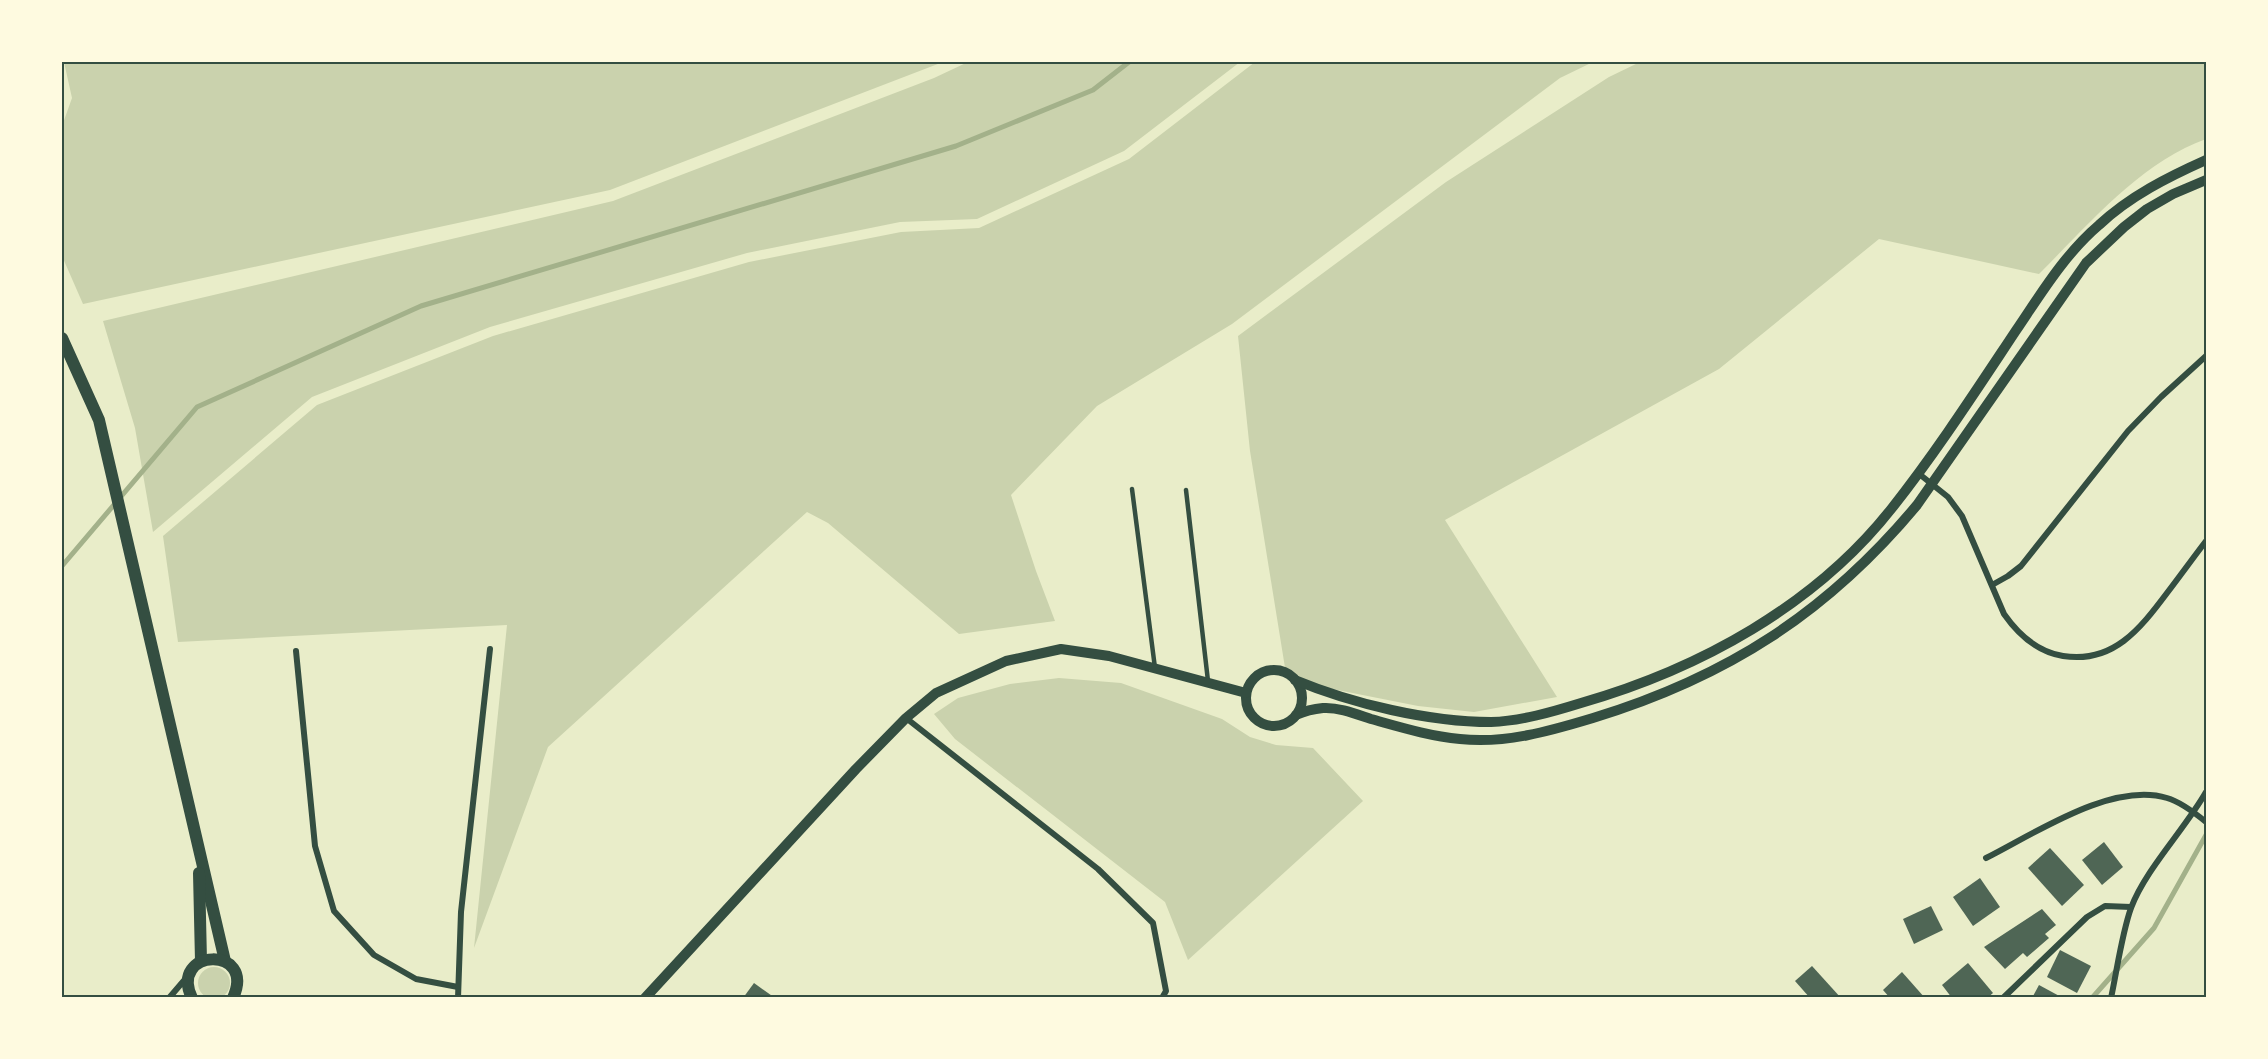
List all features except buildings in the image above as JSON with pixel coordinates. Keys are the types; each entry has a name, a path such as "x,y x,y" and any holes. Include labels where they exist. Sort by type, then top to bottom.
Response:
{"main road":[{"path":"62,338 99,420 225,961"},
{"path":"198,850 201,961"},
{"path":"192,998 188,982 189,974 201,961 209,958 225,961 232,967 236,975 236,995"}],"street":[{"path":"2206,160 2146,189 2100,224 2080,243 2052,279 1918,473 1872,532 1821,581 1742,635 1676,669 1612,694 1519,719 1493,722 1466,721 1411,714 1328,693 1276,670 1267,670 1251,681 1246,693 1249,712 1264,725 1280,725 1311,709 1332,709 1434,735 1486,740 1567,726 1645,701 1715,671 1744,655 1814,608 1843,584 1891,537 1932,483 2086,263 2124,226 2147,209 2173,194 2206,180"},
{"path":"1992,585 2021,566 2128,431 2206,356"},
{"path":"1918,473 1948,497 1962,516 2004,614 2013,627 2043,650 2059,655 2079,658 2098,655 2117,646 2136,632 2206,541"},
{"path":"458,998 461,912 490,649"},
{"path":"645,998 856,769 906,718 936,693 1006,661 1061,649 1109,656 1246,693"},
{"path":"296,651 315,846 334,911 374,955 416,979 458,987"},
{"path":"1295,680 1302,698 1296,715"},
{"path":"906,718 1098,869 1153,923 1166,991 1162,998"},
{"path":"2111,998 2132,907 2150,875 2195,813 2206,792"},
{"path":"1986,858 2088,806 2117,798 2144,795 2167,798 2195,813 2206,822"},
{"path":"2003,998 2087,917 2105,906 2132,907"},
{"path":"169,998 189,974"}],"lane":[{"path":"1132,489 1155,669"},
{"path":"1186,490 1208,682"}],"green space":[{"path":"64,62 943,62 610,190 83,304 62,256 62,126 72,98"},
{"path":"968,62 1240,62 1124,151 977,219 900,222 747,253 490,327 312,397 153,532 135,428 103,321 613,201 934,78"},
{"path":"1255,62 1593,62 1560,78 1232,324 1097,406 1011,495 1055,621 959,634 828,523 807,512 548,747 474,948 507,625 178,642 163,536 317,405 493,336 749,262 901,232 979,228 1129,159"},
{"path":"1640,62 2206,62 2206,139 2182,149 2137,179 2096,216 2039,274 1879,239 1719,369 1445,520 1557,697 1474,712 1418,706 1287,680 1250,451 1238,336 1446,182 1609,77"},
{"path":"1059,678 1121,683 1222,719 1250,737 1276,745 1313,748 1363,801 1188,960 1165,902 955,739 934,714 958,698 1010,684"},
{"path":"214,967 225,972 230,983 225,994 214,999 203,994 198,983 203,972"}],"waterway":[{"path":"62,566 197,407 421,306 956,146 1093,90 1129,62"},
{"path":"2092,998 2154,928 2206,835"}]}
